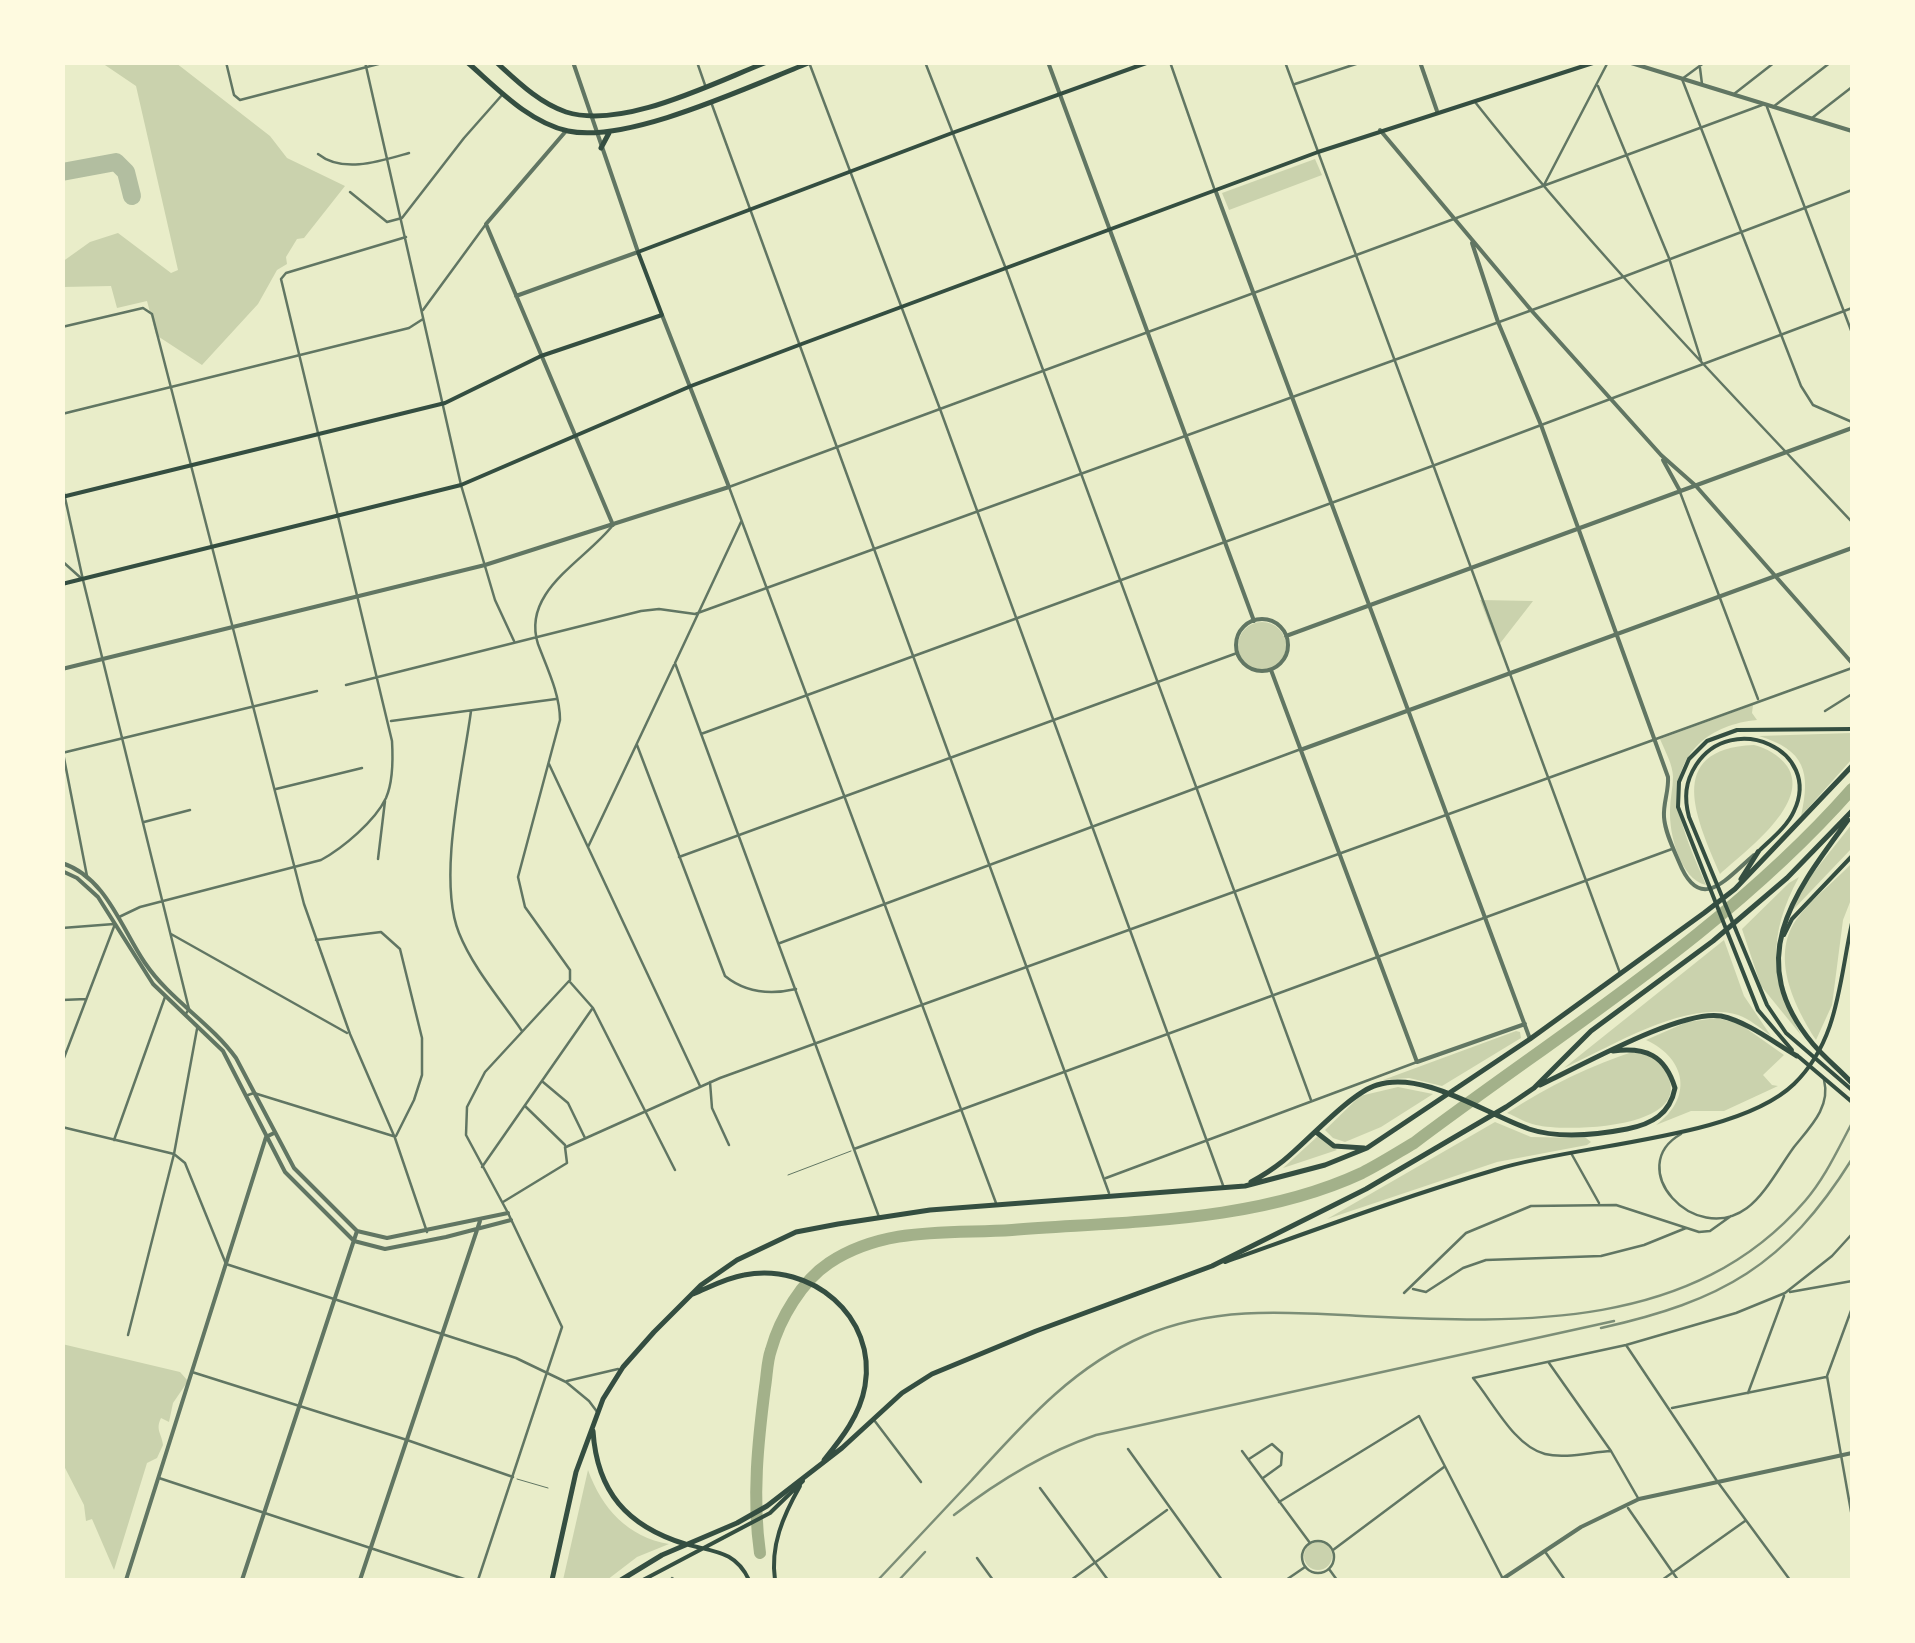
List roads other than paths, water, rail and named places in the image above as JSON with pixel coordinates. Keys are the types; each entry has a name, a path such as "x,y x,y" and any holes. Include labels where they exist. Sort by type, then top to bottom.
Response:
{"main road":[{"path":"467,62 532,116 566,130 596,134 636,127 810,63"},
{"path":"496,62 542,100 566,112 592,116 635,110 767,62"},
{"path":"64,497 445,403 541,356 662,314 638,252 1149,62"},
{"path":"62,584 461,485 691,386 798,345 1380,130 1593,63"},
{"path":"601,148 610,132"},
{"path":"1797,1056 1767,1024 1750,994 1678,807 1679,782 1689,759 1707,741 1736,730 1837,730 1852,726"},
{"path":"1735,889 1758,852 1793,816 1800,792 1799,780 1786,756 1774,746 1746,738 1718,743 1709,749 1689,777 1686,807 1757,989 1786,1033 1852,1086"},
{"path":"552,1580 576,1472 598,1414 623,1367 691,1296 738,1260 796,1232 997,1205 1245,1186 1324,1165 1367,1148 1530,1039 1735,889 1852,766"},
{"path":"1852,813 1803,881 1788,909 1778,966 1799,1024 1812,1044 1852,1086"},
{"path":"1534,1088 1591,1032 1713,941 1787,878 1852,813"},
{"path":"1780,944 1792,920 1852,856"},
{"path":"620,1580 767,1506 802,1481 902,1394 960,1361 1212,1266 1502,1167 1715,1125 1764,1106 1793,1086 1818,1057 1832,1026 1852,923"},
{"path":"1212,1266 1366,1189 1534,1088 1687,1019 1717,1015 1742,1022 1797,1056 1852,1102"},
{"path":"1245,1186 1280,1164 1376,1085 1405,1082 1424,1086 1532,1131 1574,1135 1645,1125 1668,1109 1675,1088 1660,1058 1634,1048 1613,1051"},
{"path":"1316,1132 1334,1146 1367,1148"},
{"path":"643,1580 770,1513 841,1439 856,1415 867,1370 851,1318 822,1287 802,1278 764,1272 745,1274 691,1296"},
{"path":"593,1428 594,1451 611,1494 640,1526 654,1534 730,1556 742,1566 749,1580"},
{"path":"775,1580 779,1529 802,1481"}],"street":[{"path":"226,62 238,100 386,62"},
{"path":"516,296 638,252 573,62"},
{"path":"697,62 706,86"},
{"path":"926,62 1311,1100"},
{"path":"1048,62 1254,621"},
{"path":"1170,62 1290,397 1530,1039"},
{"path":"1285,62 1620,974"},
{"path":"1294,84 1362,62"},
{"path":"1420,62 1437,111"},
{"path":"1543,188 1608,62"},
{"path":"1628,62 1852,131"},
{"path":"1682,80 1705,62"},
{"path":"1733,95 1775,62"},
{"path":"62,670 485,565 729,487 1252,291 1768,106 1831,62"},
{"path":"810,63 1224,1188"},
{"path":"366,65 461,485 495,600 515,643"},
{"path":"1700,66 1698,76 1703,85"},
{"path":"1682,80 1801,386 1813,404 1852,425"},
{"path":"1598,86 1669,258 1702,364"},
{"path":"1811,118 1852,87"},
{"path":"350,192 387,222 402,218 503,94"},
{"path":"1744,112 1746,99"},
{"path":"710,100 1110,1196"},
{"path":"1474,100 1543,188 1852,522"},
{"path":"1768,106 1852,333"},
{"path":"422,311 486,224 566,130"},
{"path":"495,1217 502,1202 567,1162 563,1150 566,1146 700,1086 1852,666 1777,575 1696,486 1660,456 1472,243 1380,130"},
{"path":"318,154 341,164 388,160 409,153"},
{"path":"346,685 641,611 696,614 1741,234 1852,190"},
{"path":"486,224 613,525"},
{"path":"378,859 393,760 388,722 280,282 286,273 406,237"},
{"path":"1472,243 1668,777 1664,817 1686,880 1698,890 1726,880 1758,852"},
{"path":"701,734 1852,308"},
{"path":"62,327 148,310 315,940 394,1137 427,1232"},
{"path":"662,314 997,1205"},
{"path":"62,414 408,328 424,318"},
{"path":"1286,636 1787,453 1852,425"},
{"path":"1660,456 1680,492 1758,700"},
{"path":"62,484 187,1012"},
{"path":"587,848 742,520"},
{"path":"478,1580 562,1327 557,1310 465,1131 467,1108 482,1077 569,981 570,970 526,907 518,877 560,720 558,699 536,638 533,618 539,601 613,525"},
{"path":"589,532 596,546"},
{"path":"780,943 1852,548"},
{"path":"62,561 83,580"},
{"path":"1254,621 1274,622 1286,636 1285,657 1271,670 1250,668 1237,653 1239,634 1254,621"},
{"path":"680,856 1237,653"},
{"path":"675,664 879,1218"},
{"path":"1271,670 1417,1062"},
{"path":"88,878 63,752 317,691"},
{"path":"1825,712 1852,694"},
{"path":"388,722 558,699"},
{"path":"470,711 450,870 452,908 458,932 470,954 523,1032"},
{"path":"637,745 726,976 736,985 765,993 796,990"},
{"path":"548,762 700,1086"},
{"path":"273,790 362,768"},
{"path":"62,1064 119,917 163,901 321,860 342,848 386,798"},
{"path":"144,822 190,810"},
{"path":"854,1150 1674,849"},
{"path":"62,863 101,890 145,962 230,1062 290,1179 354,1241 385,1248 511,1220"},
{"path":"62,871 98,896 138,963 165,997 224,1042 299,1175 357,1231 388,1238 508,1213"},
{"path":"62,928 115,924"},
{"path":"315,940 381,932 400,949 422,1038 422,1075 394,1137"},
{"path":"170,934 350,1034"},
{"path":"569,981 592,1008 675,1170"},
{"path":"113,1141 167,990"},
{"path":"62,1000 88,999"},
{"path":"482,1168 592,1008"},
{"path":"1104,1178 1524,1024"},
{"path":"128,1335 174,1154 198,1026"},
{"path":"1404,1293 1466,1234 1498,1217 1532,1206 1600,1204 1710,1231 1748,1207 1814,1121 1824,1105 1824,1078"},
{"path":"542,1081 572,1108 585,1138"},
{"path":"710,1082 712,1108 729,1145"},
{"path":"246,1096 254,1093 394,1137"},
{"path":"525,1106 566,1146"},
{"path":"62,1127 174,1154 185,1163 226,1264 516,1358 566,1382 598,1414"},
{"path":"1690,1129 1666,1142 1658,1157 1660,1174 1672,1198 1685,1212 1707,1220 1731,1216"},
{"path":"126,1580 266,1137 274,1132"},
{"path":"1570,1152 1600,1204"},
{"path":"360,1580 480,1221"},
{"path":"1412,1288 1426,1292 1463,1268 1486,1260 1601,1256 1644,1245 1686,1228"},
{"path":"242,1580 357,1231"},
{"path":"1748,1393 1785,1293 1832,1256 1852,1234"},
{"path":"1610,1451 1545,1454 1530,1446 1473,1378 1626,1345 1785,1293 1852,1280"},
{"path":"1852,1308 1827,1376 1852,1517"},
{"path":"1626,1345 1790,1580"},
{"path":"1548,1362 1639,1500"},
{"path":"566,1382 623,1367"},
{"path":"191,1372 408,1440 514,1478"},
{"path":"1672,1408 1827,1376"},
{"path":"1278,1502 1419,1416 1502,1580 1581,1527 1639,1500 1852,1454"},
{"path":"873,1419 921,1482"},
{"path":"1248,1460 1269,1445 1275,1445 1282,1453 1282,1464 1262,1479"},
{"path":"1128,1449 1168,1510 1222,1580"},
{"path":"1242,1451 1310,1542"},
{"path":"1333,1550 1444,1466"},
{"path":"158,1478 467,1580"},
{"path":"1040,1488 1108,1580"},
{"path":"1626,1505 1678,1580"},
{"path":"1071,1580 1168,1510"},
{"path":"1662,1580 1746,1520"},
{"path":"1321,1540 1333,1550 1329,1569 1319,1572 1306,1566 1303,1551 1310,1542 1321,1540"},
{"path":"1544,1551 1565,1580"},
{"path":"977,1558 993,1580"},
{"path":"1286,1580 1306,1566"},
{"path":"1329,1569 1337,1580"}],"lane":[{"path":"788,1175 854,1150"},
{"path":"514,1478 548,1488"}],"waterway":[{"path":"760,1553 757,1470 770,1354 793,1301 829,1263 872,1243 918,1234 1145,1221 1235,1211 1278,1202 1362,1173 1414,1143 1698,934 1803,840 1852,789"}],"railway":[{"path":"878,1580 1050,1399 1094,1364 1144,1336 1170,1326 1224,1315 1541,1317 1600,1310 1657,1297 1710,1275 1760,1244 1812,1192 1852,1123"},
{"path":"1601,1328 1682,1305 1747,1273 1802,1227 1852,1159"},
{"path":"954,1515 1022,1469 1096,1435 1614,1321"},
{"path":"899,1580 925,1552"}]}
